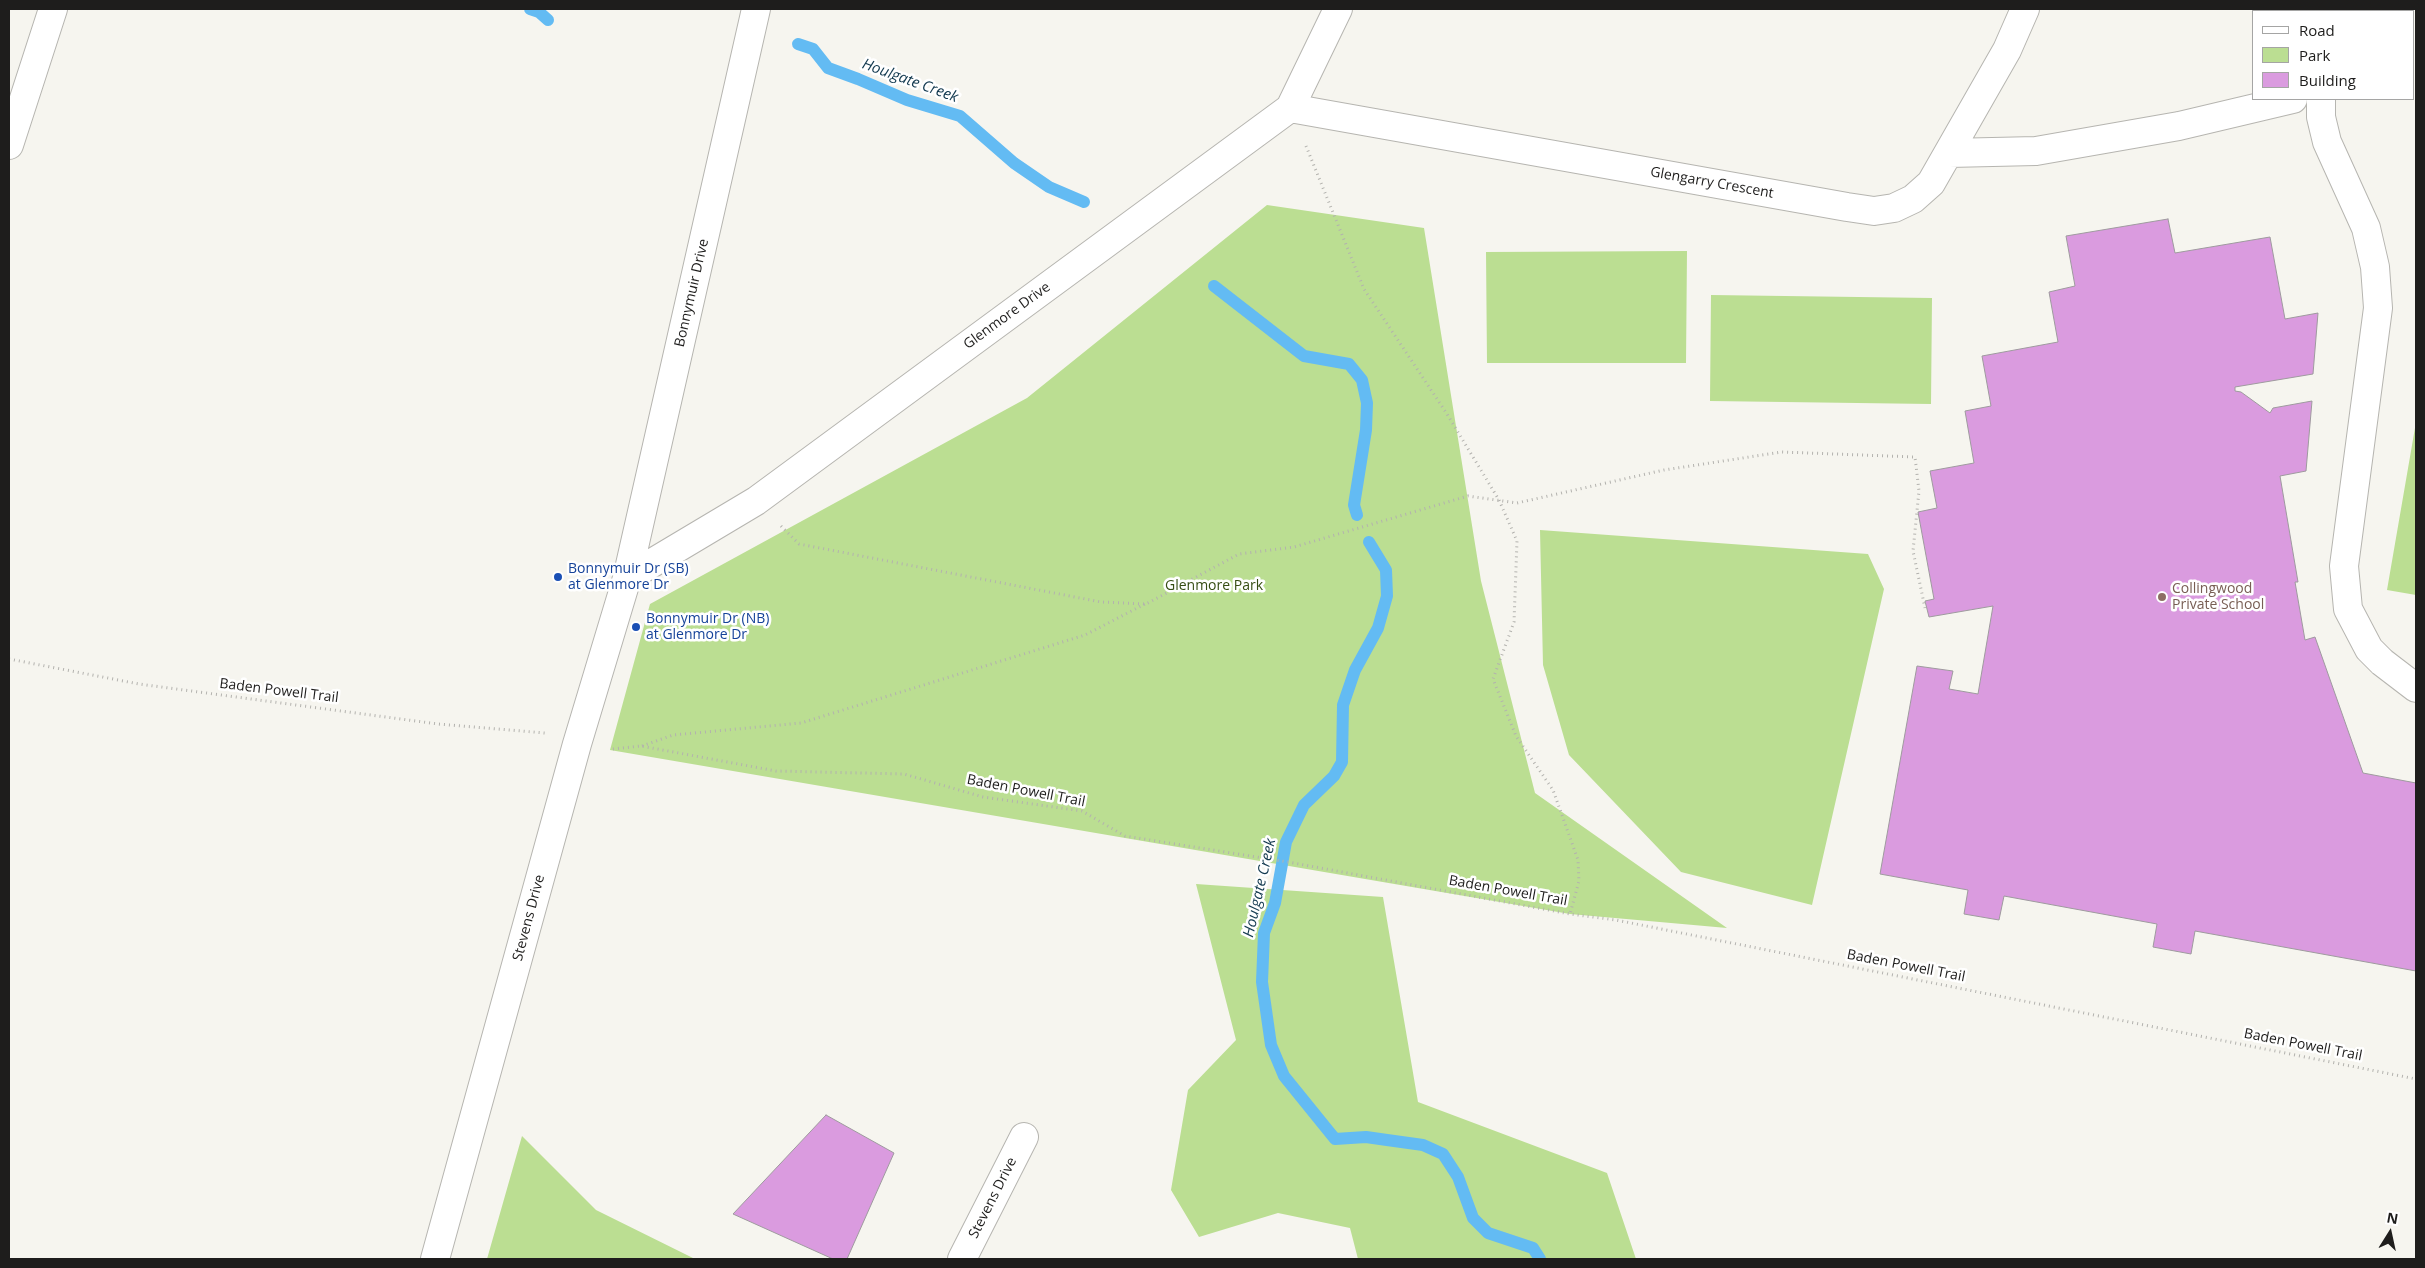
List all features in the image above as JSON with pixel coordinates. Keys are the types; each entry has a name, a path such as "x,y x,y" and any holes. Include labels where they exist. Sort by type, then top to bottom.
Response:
{"street":[{"path":"9,145 53,9"},
{"name":"Bonnymuir Drive","path":"627,578 756,9"},
{"name":"Glenmore Drive","path":"627,578 756,501 1290,108 1338,9"},
{"name":"Glengarry Crescent","path":"1290,108 1874,211 1894,208 1913,200 1931,183 2006,50 2025,9"},
{"path":"1949,153 2036,151 2179,126 2290,100"},
{"path":"2321,100 2321,117 2327,142 2366,228 2375,267 2378,308 2344,566 2348,609 2369,649 2382,662 2416,688"},
{"name":"Stevens Drive","path":"435,1259 577,744 627,578"},
{"name":"Stevens Drive","path":"962,1259 1024,1137"}],"path":[{"path":"1290,108 1364,289 1448,414 1498,500 1517,541 1514,622 1493,678 1516,736 1553,790 1578,860 1579,881 1570,914"},
{"path":"641,746 673,735 801,724 1085,635 1239,554 1294,547 1468,496 1517,503 1664,470 1782,452 1915,457 1918,491 1913,551 1925,608"},
{"path":"756,501 799,544 1101,602 1146,604"},
{"name":"Baden Powell Trail","path":"9,659 139,684 438,724 549,733"},
{"name":"Baden Powell Trail","path":"606,750 641,746 776,771 904,774 983,797 1082,812 1125,836 1288,862 1570,914 1626,922 2416,1078"}],"green space":[{"name":"Glenmore Park","path":"1267,205 1424,228 1481,581 1535,793 1727,928 1570,914 610,750 650,604 1027,398"},
{"path":"1687,251 1686,363 1487,363 1486,252"},
{"path":"1711,295 1932,298 1931,404 1710,401"},
{"path":"2416,422 2416,595 2387,590"},
{"path":"1540,530 1868,554 1884,589 1812,905 1681,872 1569,755 1543,665"},
{"path":"1196,884 1383,897 1418,1102 1607,1173 1636,1259 1358,1259 1350,1228 1278,1213 1199,1237 1171,1190 1188,1090 1236,1040"},
{"path":"522,1136 596,1210 695,1259 487,1259"}],"building":[{"path":"2168,219 2175,253 2270,237 2285,319 2318,313 2313,374 2235,387 2235,391 2241,392 2270,413 2273,408 2312,401 2306,471 2280,476 2298,582 2295,582 2305,640 2315,637 2363,773 2416,783 2416,971 2195,931 2191,954 2153,947 2157,924 2004,896 1999,920 1964,914 1968,890 1880,874 1917,666 1953,671 1949,689 1978,694 1993,606 1929,617 1925,601 1934,599 1918,512 1937,508 1930,471 1974,463 1965,411 1991,406 1982,356 2058,342 2049,292 2075,286 2066,236"},
{"path":"826,1115 894,1153 847,1259 833,1259 733,1214"}],"waterway":[{"path":"530,9 539,12 548,20"},
{"name":"Houlgate Creek","path":"798,44 813,49 828,68 907,100 960,116 1014,163 1049,187 1084,202"},
{"name":"Houlgate Creek","path":"1214,286 1304,356 1349,364 1362,380 1367,403 1366,430 1354,505 1357,515"},
{"name":"Houlgate Creek","path":"1369,542 1386,570 1387,596 1378,628 1355,670 1343,705 1342,762 1334,776 1304,805 1286,842 1275,903 1264,933 1262,982 1271,1045 1284,1076 1335,1139 1366,1137 1423,1145 1443,1154 1458,1177 1473,1218 1488,1233 1533,1248 1540,1259"}],"place":[{"name":"Bonnymuir Dr (SB) at Glenmore Dr","path":"558,577"},
{"name":"Collingwood Private School","path":"2162,597"},
{"name":"Bonnymuir Dr (NB) at Glenmore Dr","path":"636,627"}]}
